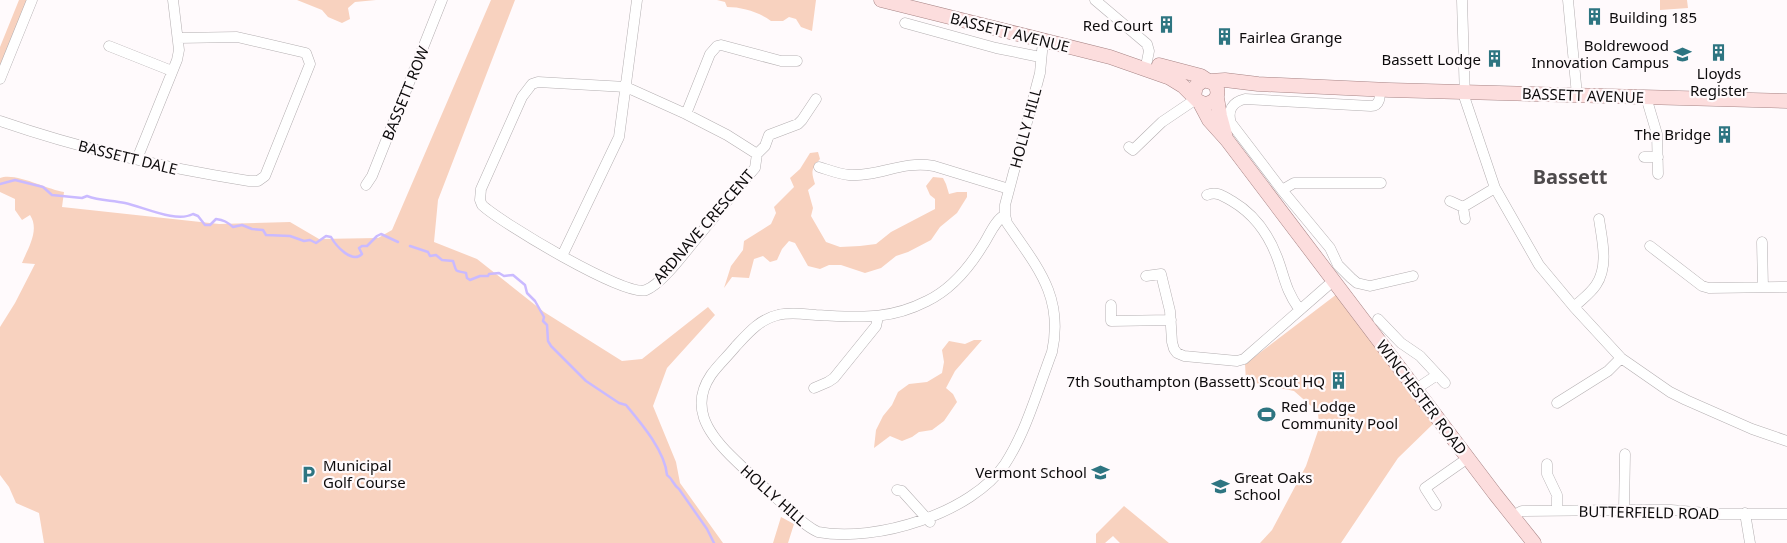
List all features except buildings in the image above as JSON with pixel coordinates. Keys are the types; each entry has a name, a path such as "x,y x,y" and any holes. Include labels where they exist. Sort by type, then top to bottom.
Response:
{"main road":[{"name":"BASSETT AVENUE","path":"881,0 1110,57 1170,78 1197,99"},
{"name":"BASSETT AVENUE","path":"1110,57 1147,61 1209,80 1258,84 1380,90 1787,101"},
{"path":"1209,80 1217,89 1217,97 1211,103 1197,99 1194,89 1198,83 1209,80"},
{"name":"BASSETT AVENUE","path":"1217,97 1230,91 1258,84"},
{"name":"WINCHESTER ROAD","path":"1217,97 1227,140"},
{"name":"WINCHESTER ROAD","path":"1197,99 1209,120 1227,140 1534,543"}],"street":[{"path":"0,79 32,0"},
{"path":"137,159 179,50 173,0"},
{"name":"BASSETT ROW","path":"366,185 372,176 442,0"},
{"path":"562,256 619,137 637,0"},
{"path":"1095,0 1147,44 1149,51 1147,61"},
{"path":"1462,0 1464,99 1495,188 1539,265 1574,307 1621,358 1670,392 1759,432 1787,441"},
{"path":"1568,0 1577,95"},
{"name":"BASSETT AVENUE","path":"905,23 996,48 1040,57"},
{"name":"BASSETT DALE","path":"0,121 55,139 179,170 249,182 258,181 268,172 310,64 309,58 306,54 294,49 237,38 178,38"},
{"name":"HOLLY HILL","path":"1005,215 999,219 976,256 954,283 927,301 897,313 878,317 789,314 768,318 749,331 712,374 702,395 702,416 706,425 724,449 788,510 811,529 820,534 857,540 884,539 911,531 950,512 967,501 995,476 1019,438 1052,352 1054,341 1054,314 1048,287 1042,274 1008,223 1005,215 1009,189 1040,73 1043,41"},
{"path":"686,114 710,54 717,46 721,45 781,60 797,61"},
{"path":"109,46 172,71"},
{"name":"ARDNAVE CRESCENT","path":"544,82 626,87 686,114 757,154 754,168 677,262 649,289 638,292 596,274 562,256 487,210 480,200 481,189 522,96 532,84 544,82"},
{"path":"1380,90 1378,103 1374,106 1239,100 1231,108 1230,118 1282,190 1330,248 1338,265 1357,283 1370,286 1413,276"},
{"path":"1646,97 1657,134 1658,174"},
{"path":"1653,119 1663,98"},
{"path":"1133,151 1162,122 1197,99"},
{"path":"757,154 765,146 767,133 798,124 810,104"},
{"path":"1644,157 1658,157"},
{"path":"819,167 834,172 859,175 907,164 923,164 1009,189"},
{"path":"1282,190 1294,183 1381,183"},
{"path":"1464,207 1495,188"},
{"path":"1207,195 1213,192 1218,193 1242,207 1256,219 1271,244 1289,296 1299,309"},
{"path":"1450,201 1464,207"},
{"path":"1464,207 1465,219"},
{"path":"1574,307 1590,292 1602,274 1603,252 1599,219"},
{"path":"1310,250 1323,240"},
{"path":"1762,242 1763,287"},
{"path":"1650,246 1702,286 1709,288 1787,287"},
{"path":"1146,276 1161,274 1171,320 1172,342 1177,354 1237,361 1244,359 1333,281"},
{"path":"1111,305 1111,321 1171,320"},
{"path":"814,388 834,378 876,326 878,317"},
{"path":"1384,321 1401,342 1420,356 1445,382"},
{"path":"1557,403 1608,372 1621,358"},
{"path":"1416,390 1438,374"},
{"path":"1436,505 1423,485 1468,458"},
{"path":"1624,510 1627,459"},
{"path":"1545,471 1557,495 1557,510"},
{"path":"897,490 902,491 930,522"},
{"name":"BUTTERFIELD ROAD","path":"1512,516 1522,511 1557,510 1787,514"},
{"path":"1745,513 1750,543"}],"shaded area":[{"path":"19,0 28,0 0,67 0,47"},
{"path":"297,0 376,0 355,2 348,8 350,19 342,23 328,17 322,10"},
{"path":"491,0 515,0 438,200 434,242 477,259 544,312 622,361 642,359 708,307 715,315 667,368 653,406 676,462 680,483 723,543 44,543 39,513 16,503 9,487 0,475 0,327 35,264 22,263 32,239 33,221 30,215 22,220 15,210 15,199 0,192 0,178 15,177 64,192 62,207 219,224 290,222 319,239 378,238 392,230"},
{"path":"717,0 816,0 812,31 801,27 796,19 789,17 783,21 771,21 750,11 727,7 725,2"},
{"path":"1660,0 1687,0 1688,8 1660,10"},
{"path":"818,152 820,159 813,171 815,184 808,190 813,208 811,216 826,242 840,247 876,244 891,232 935,209 935,199 930,195 926,186 933,177 943,178 949,194 967,192 967,197 957,213 940,227 931,240 896,256 881,268 865,273 841,265 829,265 820,269 808,266 795,243 789,241 782,249 777,260 770,262 763,256 754,259 749,278 732,277 724,288 731,266 743,250 744,241 771,224 776,213 774,207 794,187 790,178 800,169 810,153"},
{"path":"1337,294 1434,423 1398,458 1341,543 1260,543 1272,530 1306,466 1319,428 1318,412 1294,391 1246,381 1245,364"},
{"path":"974,340 982,340 955,371 946,388 953,394 957,402 944,421 932,430 919,432 902,441 890,436 874,448 876,430 898,392 909,384 927,382 942,373 944,362 942,350 949,341 965,344"},
{"path":"1124,506 1169,543 1120,543 1113,536 1105,543 1096,543 1096,534"},
{"path":"781,517 794,524 788,543 773,543"}],"waterway":[{"path":"0,184 15,180 43,187 52,195 82,198 87,196 125,203 169,216 178,217 193,214 198,216 205,225 210,225 216,219 219,219 233,227 242,225 252,229 263,230 266,235 290,236 316,243 326,236 331,237 340,249 354,257 362,254 359,248 367,246 381,234 398,242"},
{"path":"410,246 428,252 430,256 436,255 442,260 453,261 455,268 466,273 467,278 470,280 480,276 499,273 504,276 513,275 525,285 527,293 535,301 544,317 543,321 547,325 548,341 551,346 586,381 619,403 626,405 632,412 657,447 662,456 667,475 707,529 714,543"}],"place":[{"name":"Building 185","path":"1595,17"},
{"name":"Red Court","path":"1167,25"},
{"name":"Fairlea Grange","path":"1225,37"},
{"name":"Lloyds Register","path":"1719,52"},
{"name":"Boldrewood Innovation Campus","path":"1683,54"},
{"name":"Bassett Lodge","path":"1495,59"},
{"name":"The Bridge","path":"1725,134"},
{"name":"7th Southampton (Bassett) Scout HQ","path":"1339,381"},
{"name":"Red Lodge Community Pool","path":"1267,415"},
{"name":"Vermont School","path":"1101,472"},
{"name":"Municipal Golf Course","path":"309,474"},
{"name":"Great Oaks School","path":"1220,486"}],"district":[{"name":"Bassett","path":"1570,176"}]}
